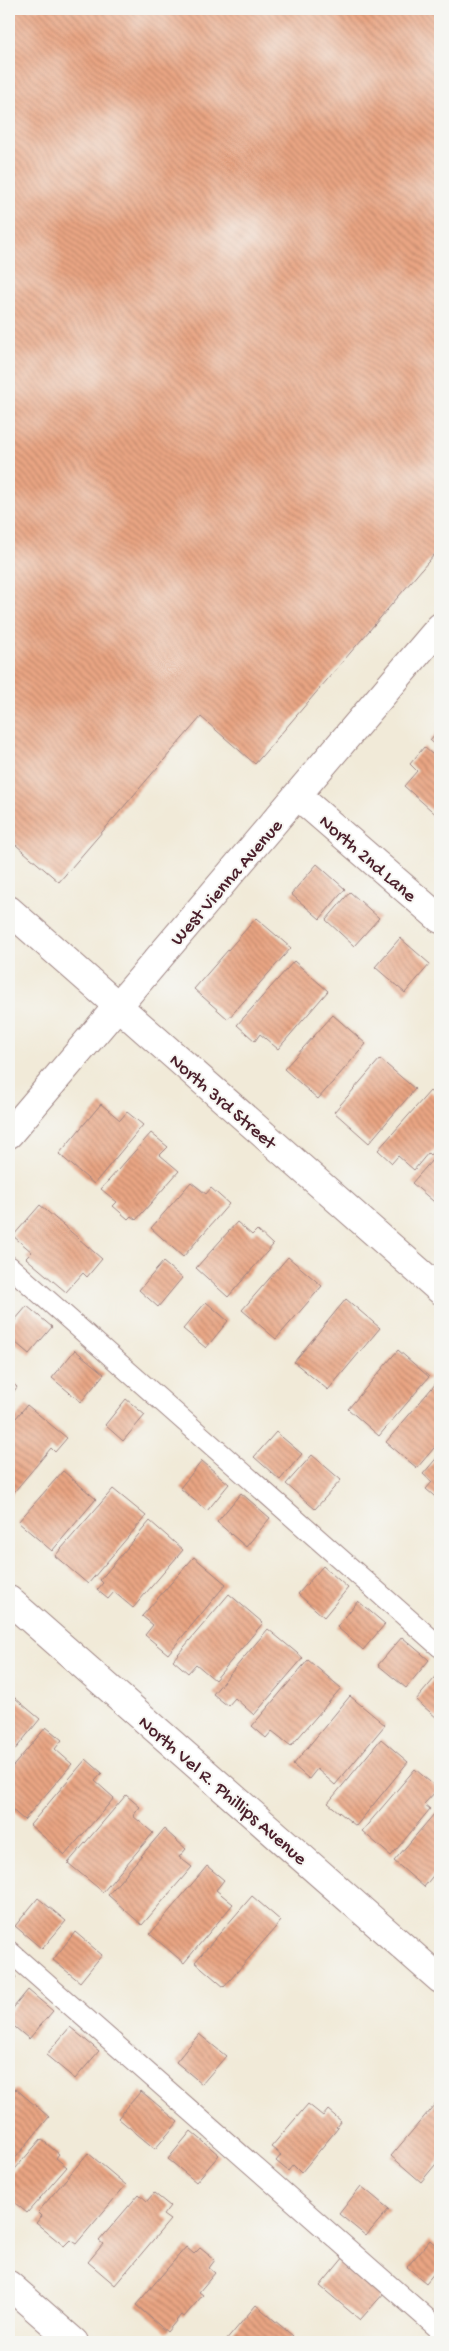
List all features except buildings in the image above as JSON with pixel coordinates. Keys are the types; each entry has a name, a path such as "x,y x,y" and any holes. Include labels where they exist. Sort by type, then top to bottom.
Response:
{"street":[{"name":"West Vienna Avenue","path":"9,1134 440,627"},
{"name":"North 2nd Lane","path":"298,796 440,919"},
{"name":"North 3rd Street","path":"9,910 440,1290"},
{"name":"North Vel R. Phillips Avenue","path":"9,1600 440,1979"},
{"path":"9,2286 74,2342"}],"lane":[{"path":"9,1266 440,1647"},
{"path":"9,1951 440,2330"}]}
